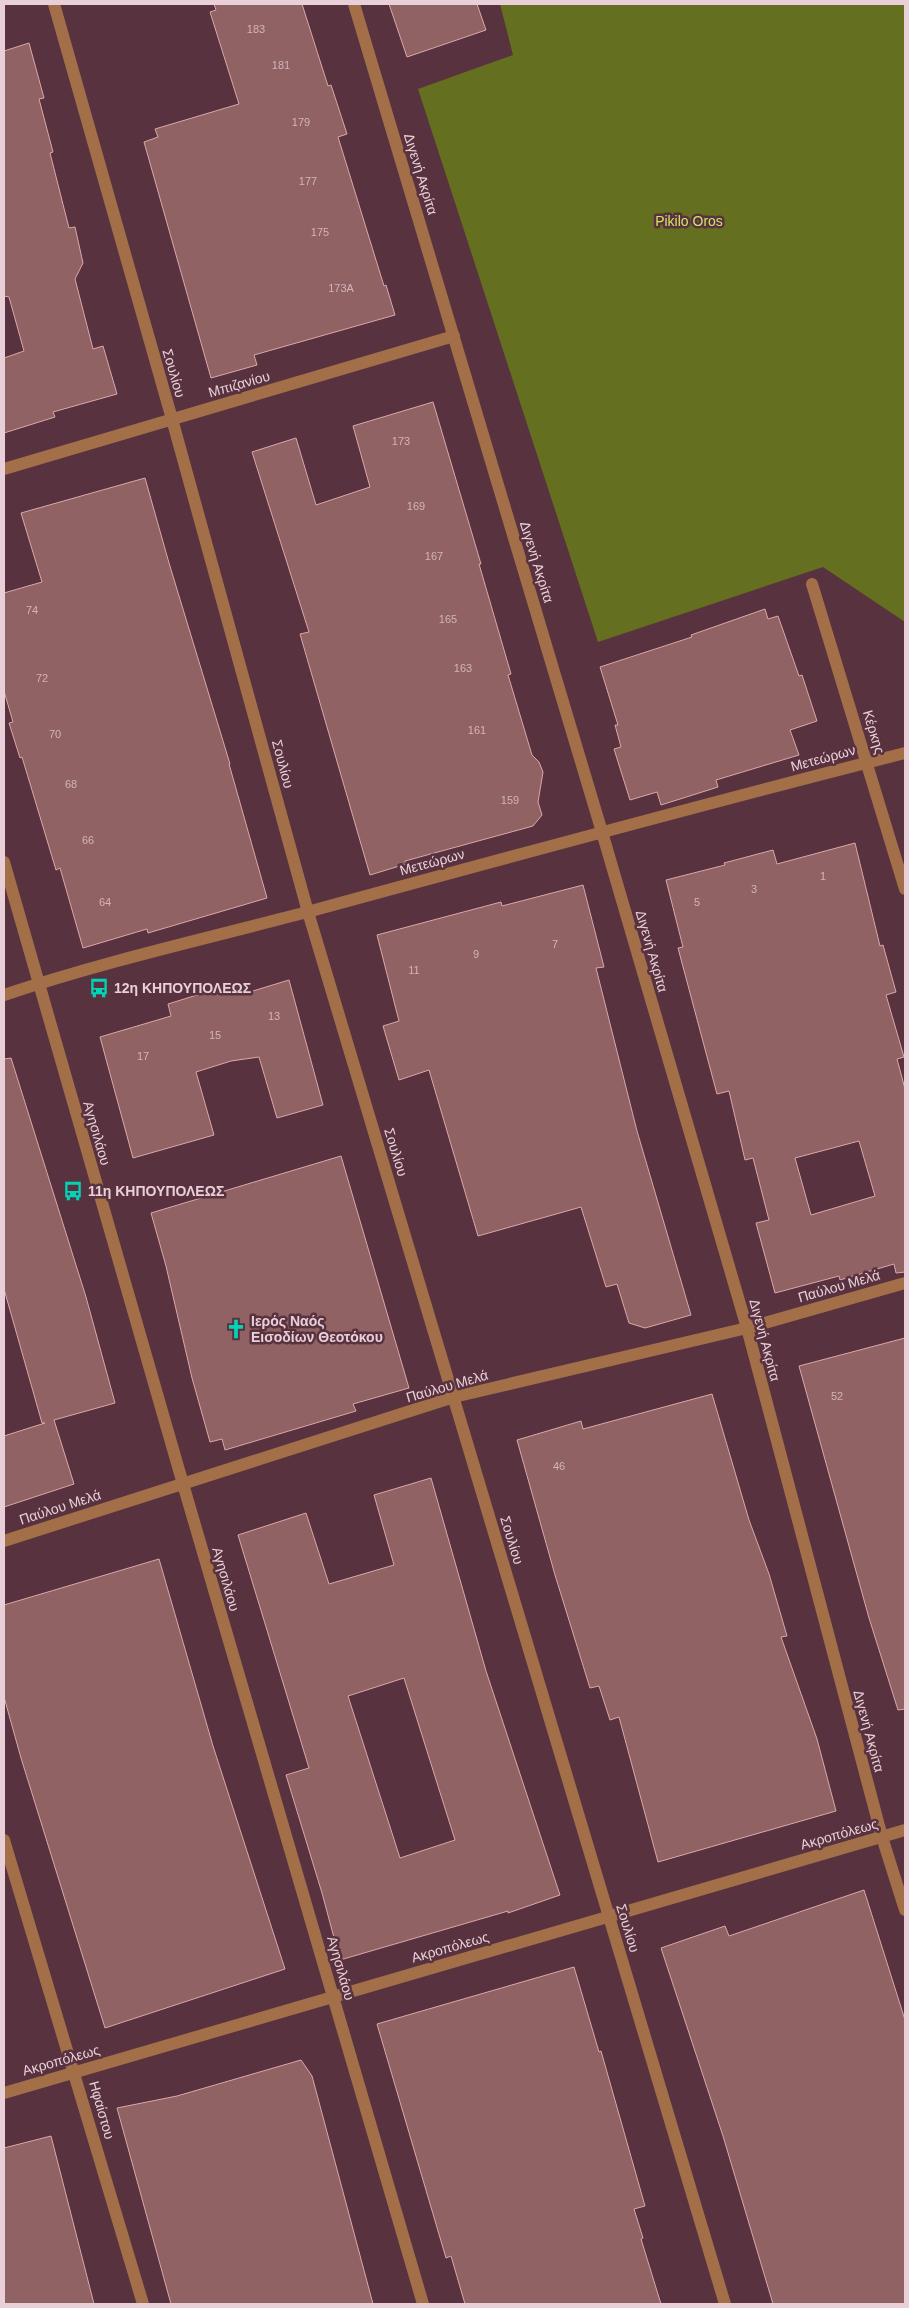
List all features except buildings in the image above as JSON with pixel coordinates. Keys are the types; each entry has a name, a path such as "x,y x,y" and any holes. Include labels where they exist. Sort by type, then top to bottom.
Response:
{"street":[{"name":"Σουλίου","path":"54,4 172,419 308,912 725,2304"},
{"name":"Διγενή Ακρίτα","path":"354,4 602,832 747,1328 882,1837 905,1910"},
{"name":"Μπιζανίου","path":"4,469 454,336"},
{"name":"Κέρκης","path":"812,584 868,762 905,889"},
{"name":"Μετεώρων","path":"4,994 106,963 308,912 602,832 905,753"},
{"name":"Αγησιλάου","path":"4,862 183,1484 423,2304"},
{"name":"Παύλου Μελά","path":"4,1541 454,1397 747,1328 905,1283"},
{"name":"Ακροπόλεως","path":"4,2092 905,1830"},
{"name":"Ηφαίστου","path":"4,1840 144,2304"}],"green space":[{"name":"Pikilo Oros","path":"500,4 905,4 905,622 823,567 598,642 418,89 513,55"}],"place":[{"name":"12η ΚΗΠΟΥΠΟΛΕΩΣ","path":"99,988"},
{"name":"11η ΚΗΠΟΥΠΟΛΕΩΣ","path":"73,1191"},
{"name":"Ιερός Ναός Εισοδίων Θεοτόκου","path":"236,1329"}]}
